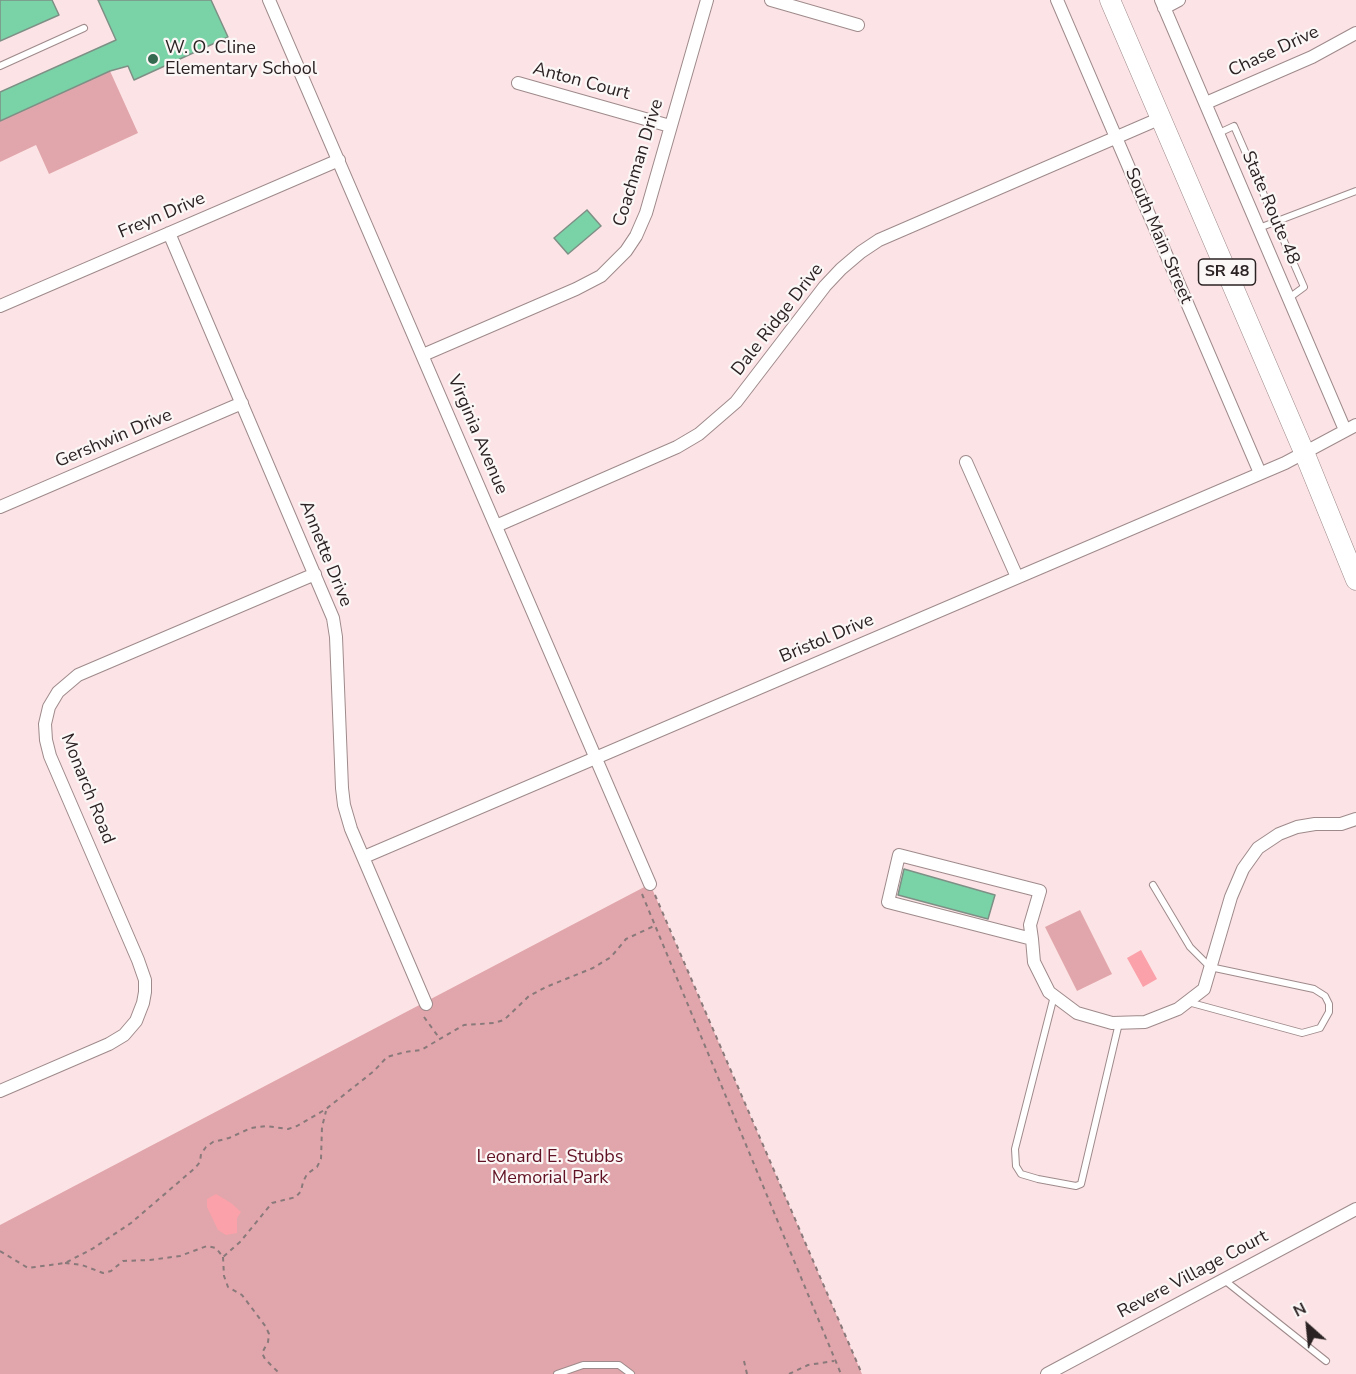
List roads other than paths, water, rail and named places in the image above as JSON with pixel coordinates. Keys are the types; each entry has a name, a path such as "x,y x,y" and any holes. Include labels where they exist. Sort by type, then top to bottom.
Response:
{"main road":[{"name":"SR 48","path":"1110,0 1304,452 1356,580"}],"street":[{"name":"Virginia Avenue","path":"269,0 596,757 646,888"},
{"name":"Coachman Drive","path":"423,355 576,290 601,276 626,251 646,213 707,0"},
{"path":"771,0 858,25"},
{"name":"South Main Street","path":"1057,0 1260,473"},
{"path":"1163,4 1179,0"},
{"name":"State Route 48","path":"1163,4 1289,298 1351,427"},
{"name":"Chase Drive","path":"1206,103 1312,57 1356,33"},
{"name":"Anton Court","path":"518,83 670,126"},
{"name":"Dale Ridge Drive","path":"496,526 677,447 699,434 736,402 833,278 861,252 879,240 1161,118"},
{"name":"Freyn Drive","path":"0,306 339,160"},
{"name":"Annette Drive","path":"169,233 333,618 336,637 344,805 351,829 426,1004"},
{"name":"Gershwin Drive","path":"0,507 242,403"},
{"name":"Bristol Drive","path":"364,857 1285,463 1351,427"},
{"path":"966,462 1017,577"},
{"name":"Monarch Road","path":"0,1091 109,1044 124,1035 136,1021 145,992 138,960 50,756 45,724 49,707 58,692 78,675 315,573"},
{"path":"1032,939 888,902 899,855 1040,891 1030,925 1032,939 1034,962 1049,992 1077,1013 1112,1023 1145,1022 1178,1009 1204,989 1231,897 1243,869 1258,848 1279,834 1297,827 1341,824 1356,819"},
{"name":"Revere Village Court","path":"1047,1374 1065,1371 1223,1279 1356,1209"}],"lane":[{"path":"0,66 84,28"},
{"path":"1219,133 1234,126 1304,287 1289,298"},
{"path":"1259,228 1356,191"},
{"path":"1153,885 1190,947 1210,967 1314,989 1325,996 1329,1004 1326,1021 1316,1031 1302,1033 1187,1002"},
{"path":"1054,996 1015,1149 1016,1166 1021,1174 1076,1186 1081,1184 1119,1023"},
{"path":"1223,1279 1326,1361"},
{"path":"557,1374 583,1365 619,1365 631,1374"}],"place":[{"name":"W. O. Cline Elementary School","path":"153,59"}],"park label":[{"name":"Leonard E. Stubbs Memorial Park","path":"550,1168"}]}
